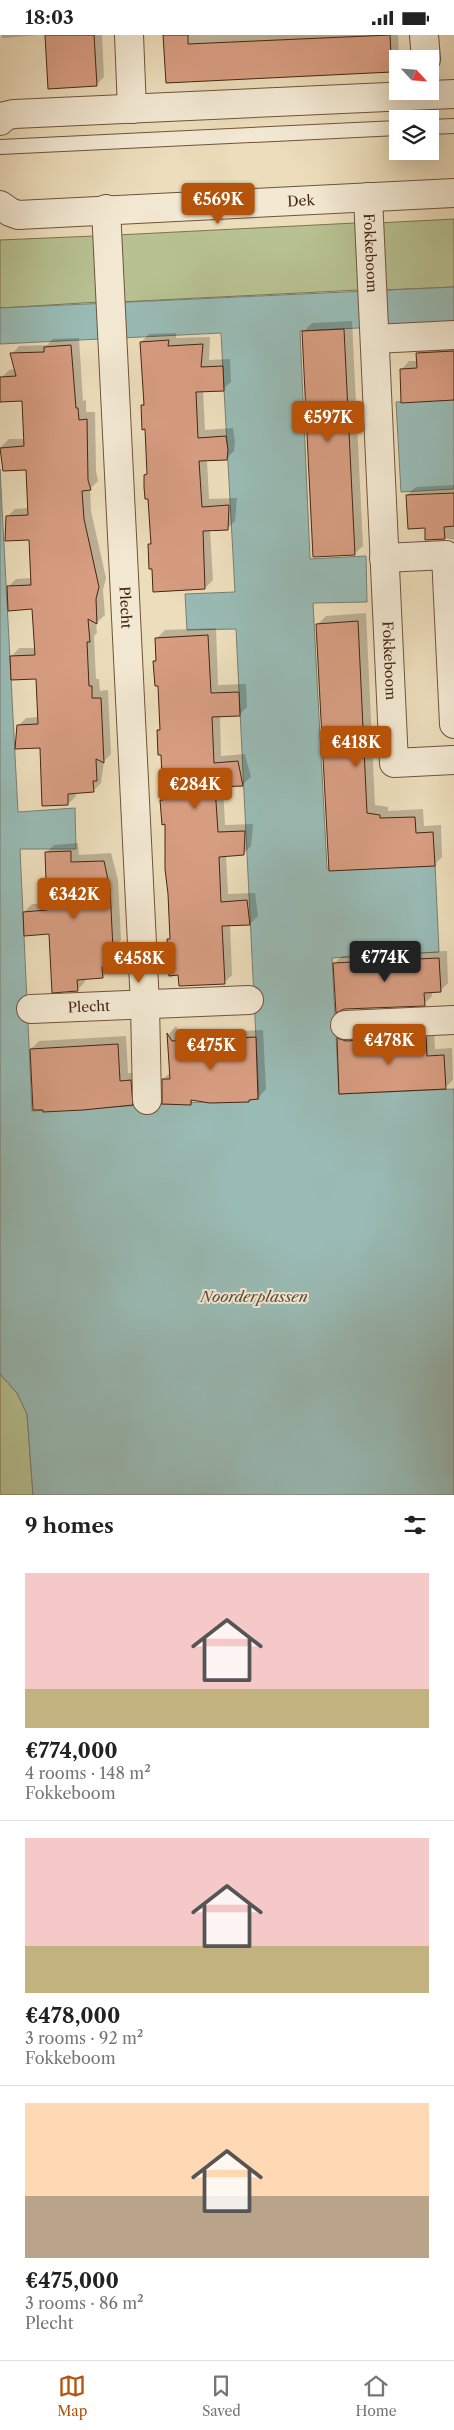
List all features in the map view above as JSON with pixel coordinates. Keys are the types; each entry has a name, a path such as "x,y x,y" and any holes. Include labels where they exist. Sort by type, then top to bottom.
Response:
{"street":[{"path":"129,35 132,109"},
{"path":"424,35 425,50"},
{"path":"0,121 5,116 14,114 389,96"},
{"name":"Dek","path":"0,205 18,215 106,209 454,193"},
{"name":"Fokkeboom","path":"368,197 394,763 454,760"},
{"name":"Plecht","path":"106,209 145,1005 147,1100"},
{"path":"374,334 454,335"},
{"path":"384,558 450,555 454,724"},
{"name":"Plecht","path":"31,1009 249,1000"},
{"path":"345,1025 454,1020"}],"lane":[{"path":"439,127 454,126"},
{"path":"0,147 389,128"}],"green space":[{"path":"454,219 454,287 382,290 378,223"},
{"path":"355,223 359,290 120,302 117,235"},
{"path":"94,236 99,302 0,308 0,240"},
{"path":"0,1374 17,1393 27,1414 33,1495 0,1495"}],"water":[{"name":"Noorderplassen","path":"454,287 454,323 300,331 310,559 366,556 367,602 313,603 327,869 435,863 439,952 332,958 339,1094 454,1089 454,1495 33,1495 27,1414 17,1393 0,1374 0,469 18,812 75,808 76,849 20,849 32,1111 259,1099 236,629 187,630 185,594 235,592 221,333 0,344 0,308"},
{"path":"454,398 454,489 401,492 396,402"}],"building":[{"path":"45,35 94,35 97,86 48,89"},
{"path":"163,35 188,35 188,44 390,35 389,72 166,83"},
{"path":"344,329 355,555 313,557 302,331"},
{"path":"169,340 168,346 203,344 201,367 223,366 224,391 196,392 198,438 226,436 228,450 227,460 199,461 202,507 229,505 228,530 203,531 205,589 153,592 152,569 149,569 148,544 151,544 148,499 145,499 144,487 144,475 147,474 145,429 142,430 141,405 144,405 140,342"},
{"path":"71,345 76,408 78,408 79,420 87,419 88,480 91,490 82,491 84,519 99,587 96,599 97,624 88,619 90,642 87,642 89,686 92,686 92,698 101,698 104,763 96,759 97,781 93,781 94,792 68,794 68,805 42,806 40,748 15,749 17,725 38,724 36,679 11,680 10,656 35,655 32,609 8,611 7,586 31,585 29,540 5,541 6,516 28,515 26,470 3,471 0,448 24,446 22,401 0,402 0,377 16,376 10,353 44,352 44,347"},
{"path":"454,351 454,400 401,403 400,369 417,368 416,353"},
{"path":"454,493 454,526 444,527 445,539 425,540 425,528 408,529 406,495"},
{"path":"358,621 367,813 380,815 380,818 415,817 416,833 433,832 435,866 329,871 316,624"},
{"path":"208,635 211,693 239,692 240,716 212,717 214,763 238,761 243,786 215,787 218,832 245,831 244,855 219,857 221,902 247,900 250,925 222,926 225,984 179,986 178,975 169,976 167,939 170,939 165,869 165,824 162,825 160,800 163,800 161,755 158,755 157,730 160,730 158,686 155,686 153,661 156,661 155,638"},
{"path":"71,851 71,862 104,861 110,889 113,949 104,945 106,967 102,967 103,978 77,980 78,991 52,993 49,934 24,936 23,912 47,910 45,852"},
{"path":"439,958 441,992 424,993 425,1006 344,1009 336,1013 333,963"},
{"path":"167,1033 172,1041 256,1037 258,1099 249,1100 249,1102 210,1103 191,1100 191,1105 162,1104 162,1079 170,1079"},
{"path":"426,1037 427,1056 444,1055 446,1089 339,1094 337,1038 346,1041"},
{"path":"118,1044 120,1081 131,1080 133,1105 43,1112 43,1110 33,1110 30,1049"}]}
